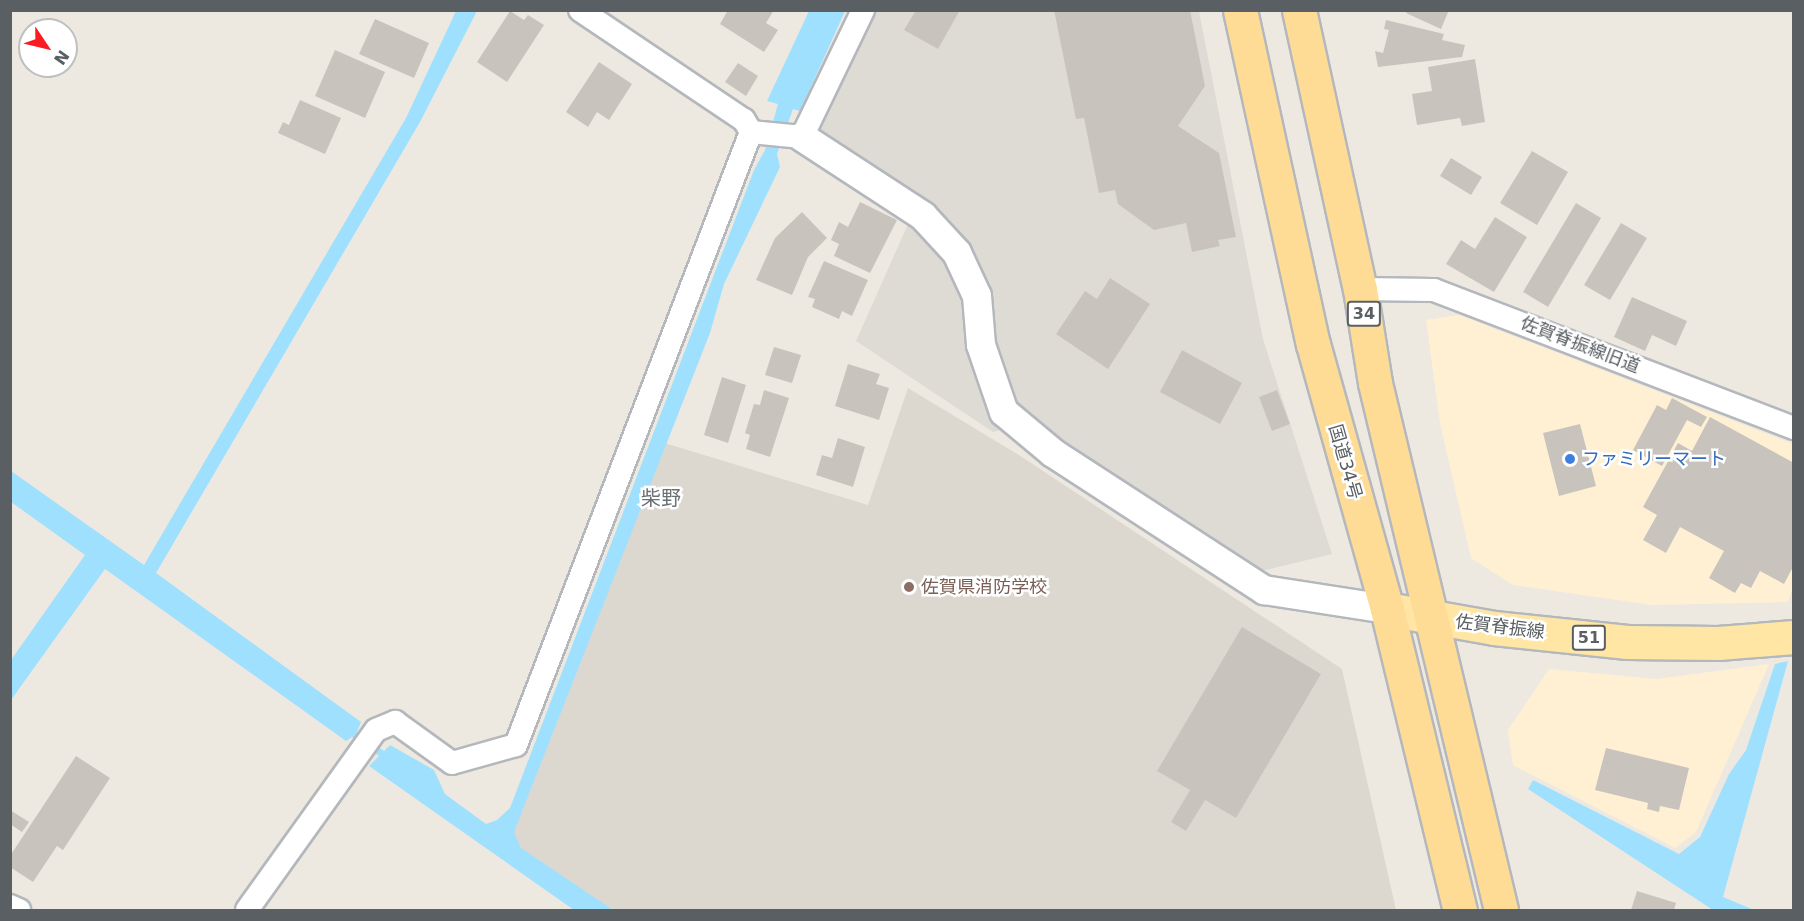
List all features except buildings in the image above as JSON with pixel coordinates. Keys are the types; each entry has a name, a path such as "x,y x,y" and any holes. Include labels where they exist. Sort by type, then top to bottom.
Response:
{"highway":[{"name":"国道34号","path":"1240,10 1313,344 1387,609 1460,910"},
{"name":"34","path":"1299,10 1360,289 1375,383 1501,910"}],"main road":[{"name":"佐賀脊振線","path":"1387,609 1432,618 1627,642 1718,643 1794,637"}],"street":[{"path":"580,10 759,132 796,137 923,216 957,253 977,296 981,345 1004,412 1053,453 1264,590 1387,609"},
{"path":"796,137 862,10"},
{"path":"247,910 375,730 395,722 452,763 516,745 759,132"},
{"name":"佐賀脊振線旧道","path":"1360,289 1434,290 1794,428"},
{"path":"10,906 19,910"}],"shaded area":[{"path":"871,11 1199,11 1263,339 1332,554 1258,572 1033,421 993,432 856,341 908,224 816,126"},
{"path":"1459,315 1793,444 1794,584 1788,602 1652,605 1513,585 1471,558 1440,423 1426,320"},
{"name":"佐賀県消防学校","path":"908,388 1022,457 1342,669 1396,910 599,910 500,843 658,441 868,505"},
{"path":"1769,664 1696,832 1675,848 1513,765 1508,730 1549,669 1657,679"}],"water":[{"path":"456,11 477,11 420,122 156,573 361,722 357,732 384,751 390,745 434,770 445,794 486,824 497,820 510,808 754,170 765,150 778,104 767,101 809,11 845,11 800,111 793,109 777,154 780,167 724,284 710,333 514,832 521,848 613,910 574,910 369,766 379,756 352,737 346,741 105,569 11,700 11,660 85,555 11,502 11,471 144,565 406,118"},
{"path":"1788,661 1723,897 1754,910 1713,910 1528,789 1533,780 1679,854 1700,837 1729,774 1746,750 1775,664"}],"place":[{"name":"ファミリーマート","path":"1570,459"},
{"name":"佐賀県消防学校","path":"909,587"}],"district":[{"name":"柴野","path":"661,498"}]}
